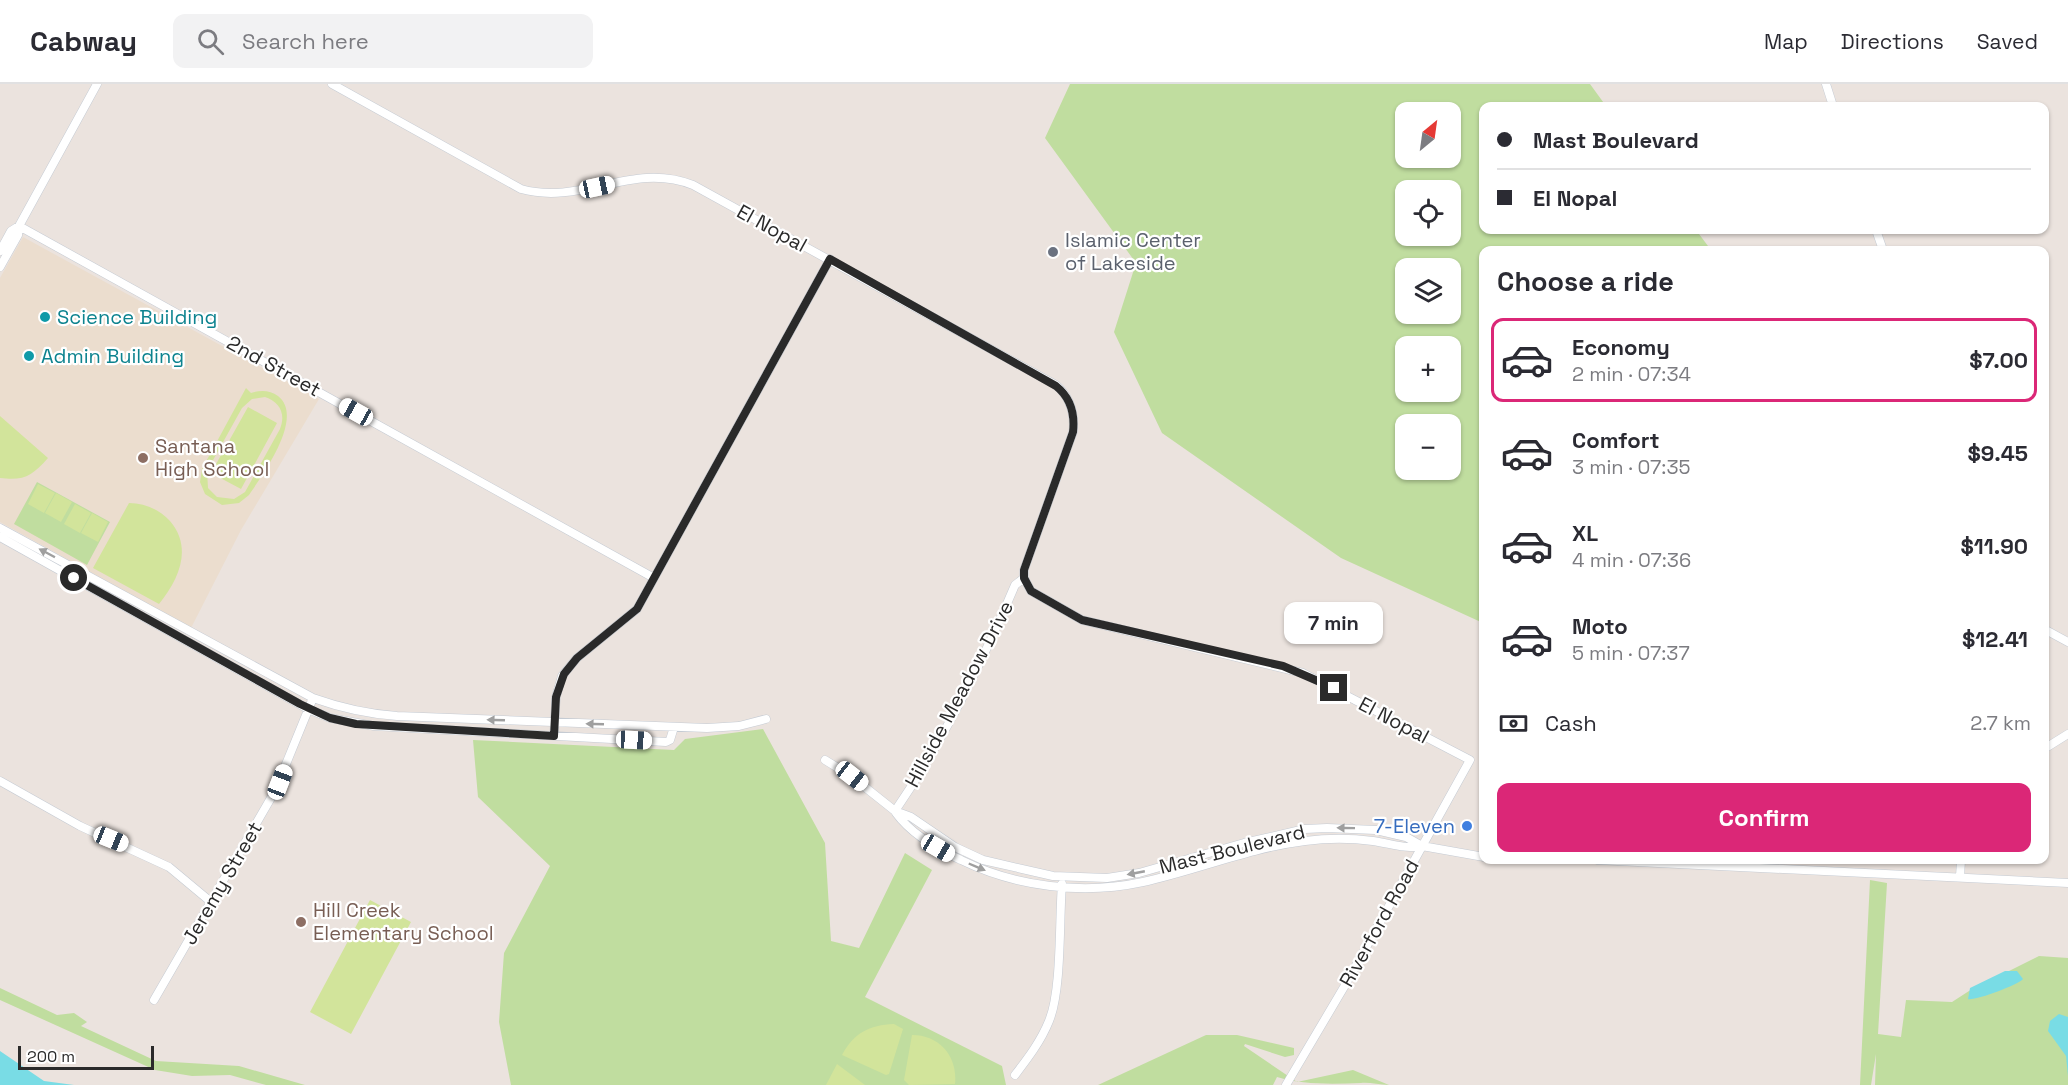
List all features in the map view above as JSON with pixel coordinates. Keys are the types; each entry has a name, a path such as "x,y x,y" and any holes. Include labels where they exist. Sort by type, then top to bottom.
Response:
{"street":[{"path":"0,267 18,235 19,226 97,84"},
{"name":"El Nopal","path":"332,84 521,189 540,194 558,195 641,176 665,177 693,185 1056,386 1069,401 1072,409 1073,432 1024,570 1024,578 1031,591 1082,620 1303,673 1470,760"},
{"path":"1826,84 1832,102"},
{"path":"0,251 11,231 19,226"},
{"name":"2nd Street","path":"19,226 654,578"},
{"path":"554,736 557,692 568,667 632,614 830,259"},
{"path":"0,528 313,698 365,713 674,727 739,726 766,719"},
{"path":"0,537 308,709 330,718 365,725 666,742 673,734 674,727"},
{"name":"Hillside Meadow Drive","path":"895,811 912,787 978,667 1015,585 1024,578"},
{"path":"2049,632 2068,642"},
{"name":"Jeremy Street","path":"154,1000 275,791 313,698"},
{"path":"2049,746 2068,734"},
{"path":"825,760 852,776 895,811"},
{"name":"Riverford Road","path":"1286,1085 1470,760"},
{"path":"0,781 80,826 169,867 211,902"},
{"name":"Mast Boulevard","path":"895,811 911,817 955,847 983,860 1023,871 1063,878 1107,878 1139,873 1305,829 1376,830 1406,837 1422,846"},
{"name":"Mast Boulevard","path":"895,811 905,825 920,837 981,870 1019,880 1062,887 1108,887 1142,882 1262,849 1306,841 1331,839 1375,842 1403,849 1422,846"},
{"path":"1259,840 1262,849"},
{"path":"1422,846 1479,856"},
{"path":"1746,864 2068,883"},
{"path":"1960,877 1961,864"},
{"path":"1015,1075 1037,1046 1050,1020 1054,1000 1063,878"}],"shaded area":[{"name":"Santana High School","path":"23,237 319,399 241,530 191,628 0,522 0,278"}],"green space":[{"path":"1070,84 1590,84 1603,102 1479,102 1479,234 1699,234 1708,246 1479,246 1479,621 1341,558 1162,433 1114,332 1136,263 1045,138"},
{"path":"246,388 251,393 265,391 278,396 285,405 287,417 284,431 279,446 249,495 239,503 222,505 205,494 200,482 202,469","holes":["265,397 278,405 282,414 280,429 245,492 234,499 217,497 208,488 207,471 242,408 252,399"]},
{"path":"248,407 277,423 241,489 211,473"},
{"path":"0,416 48,458 27,476 15,479 0,478"},
{"path":"37,482 110,522 87,565 14,524"},
{"path":"38,484 55,493 44,513 28,504"},
{"path":"56,493 72,502 61,522 45,513"},
{"path":"129,503 140,504 161,513 177,531 181,542 181,563 172,584 159,604 93,568"},
{"path":"75,504 91,513 80,533 64,524"},
{"path":"92,513 108,522 98,542 81,533"},
{"path":"763,729 825,843 831,941 859,948 905,853 932,870 865,997 1002,1066 1006,1085 511,1085 499,1022 504,953 550,866 478,797 473,740 674,750 685,739"},
{"path":"1870,880 1887,883 1878,1034 1901,1037 1906,1000 1952,1002 2039,956 2068,958 2068,1085 1875,1085 1876,1054 1871,1085 1860,1085"},
{"path":"370,900 411,922 351,1034 310,1012"},
{"path":"0,988 57,1015 74,1013 87,1022 81,1026 156,1061 239,1066 305,1085 266,1085 230,1075 192,1076 155,1070 0,1000"},
{"path":"894,1024 903,1029 889,1074 886,1075 842,1055 852,1041 863,1032 877,1026"},
{"path":"912,1035 931,1039 945,1049 953,1065 955,1084 909,1085 904,1080"},
{"path":"1206,1035 1237,1035 1294,1048 1294,1055 1285,1057 1245,1044 1244,1046 1296,1081 1277,1077 1273,1085 1098,1085"},
{"path":"837,1064 865,1085 826,1085"},
{"path":"1353,1070 1389,1085 1367,1083 1299,1082"}],"water":[{"path":"2005,971 2017,971 2023,979 1996,992 1968,999 1970,988"},
{"path":"2059,1014 2068,1017 2068,1076 2066,1056 2048,1031 2050,1021"},
{"path":"0,1051 44,1081 74,1085 0,1085"}],"place":[{"name":"Islamic Center of Lakeside","path":"1053,252"},
{"name":"Science Building","path":"45,317"},
{"name":"Admin Building","path":"29,356"},
{"name":"Santana High School","path":"143,458"},
{"name":"7-Eleven","path":"1467,826"},
{"name":"Hill Creek Elementary School","path":"301,922"}],"route":[{"path":"74,578 308,709 330,718 374,726 554,736 556,697 568,667 637,609 830,259 1016,362 1063,391 1072,409 1073,432 1024,570 1024,578 1031,591 1057,608 1082,620 1283,666 1334,688"}]}
